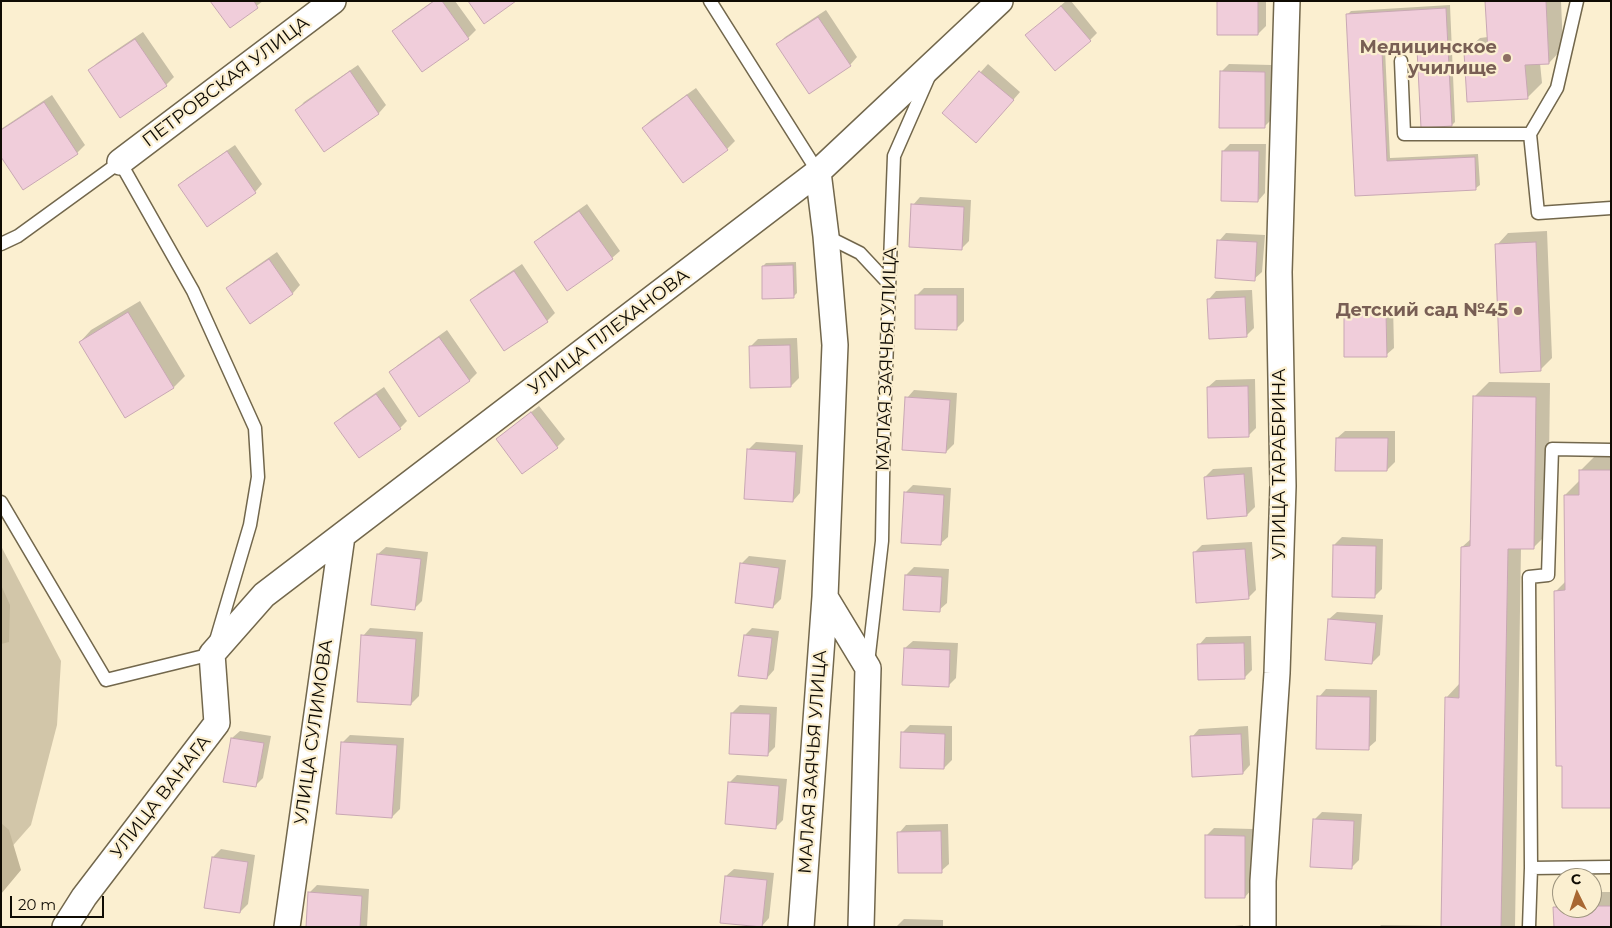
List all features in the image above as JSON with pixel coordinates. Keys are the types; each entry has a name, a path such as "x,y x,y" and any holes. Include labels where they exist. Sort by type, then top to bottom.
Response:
{"street":[{"name":"ПЕТРОВСКАЯ УЛИЦА","path":"120,162 332,1"},
{"name":"УЛИЦА ПЛЕХАНОВА","path":"212,654 264,595 818,172 1000,1"},
{"name":"УЛИЦА ТАРАБРИНА","path":"1263,927 1263,881 1276,673 1283,486 1279,272 1286,1"},
{"name":"МАЛАЯ ЗАЯЧЬЯ УЛИЦА","path":"801,927 825,597 835,345 826,236 818,172"},
{"name":"УЛИЦА СУЛИМОВА","path":"287,927 342,536"},
{"name":"МАЛАЯ ЗАЯЧЬЯ УЛИЦА","path":"825,597 868,668 861,927"},
{"name":"УЛИЦА ВАНАГА","path":"65,927 84,897 217,723 212,654"}],"lane":[{"path":"710,1 818,172"},
{"path":"1577,1 1557,88 1530,134 1538,213 1611,208"},
{"name":"МАЛАЯ ЗАЯЧЬЯ УЛИЦА","path":"868,668 882,541 884,422 894,156 938,58"},
{"path":"1401,61 1404,134 1530,134"},
{"path":"1,244 18,236 120,162 193,291 256,428 258,477 250,525 212,654 106,680 1,502"},
{"path":"826,236 860,253 889,284"},
{"path":"1528,927 1531,868 1529,577 1548,575 1552,449 1611,450"},
{"path":"1531,868 1611,867"}],"shaded area":[{"path":"1,546 61,661 57,725 31,825 1,859"},
{"path":"1,585 10,605 9,642 1,644"},
{"path":"1,823 9,830 21,870 1,894"}],"building":[{"path":"210,1 254,1 258,8 230,28"},
{"path":"434,1 442,1 469,39 422,72 392,31"},
{"path":"468,1 516,1 484,24"},
{"path":"1217,1 1258,1 1258,35 1217,35"},
{"name":"Медицинское училище","path":"1485,1 1546,1 1549,64 1525,65 1528,99 1467,102 1464,52 1488,51"},
{"path":"1061,6 1091,41 1055,71 1025,35"},
{"path":"1446,8 1452,126 1421,128 1417,49 1382,51 1387,161 1475,157 1476,190 1355,196 1346,14"},
{"path":"818,17 851,66 809,94 776,44"},
{"path":"135,39 167,86 120,118 88,70"},
{"path":"350,71 379,114 324,152 295,110"},
{"path":"979,71 1014,100 976,143 942,113"},
{"path":"1220,71 1265,72 1265,128 1219,128"},
{"path":"687,95 728,150 683,183 642,128"},
{"path":"44,102 78,154 23,190 1,157 1,130"},
{"path":"227,151 256,193 207,227 178,185"},
{"path":"1222,151 1259,151 1258,202 1221,201"},
{"path":"911,204 964,207 962,250 909,247"},
{"path":"579,211 613,259 567,291 534,242"},
{"path":"1217,240 1257,242 1255,281 1215,278"},
{"path":"1536,242 1541,371 1500,373 1495,244"},
{"path":"269,259 293,294 250,324 226,288"},
{"path":"793,265 794,298 762,299 762,266"},
{"path":"514,271 548,322 504,351 470,300"},
{"path":"915,295 957,295 957,330 915,329"},
{"path":"1245,297 1247,337 1209,339 1207,299"},
{"path":"128,312 174,388 125,418 79,342"},
{"path":"1344,313 1386,313 1387,357 1344,357"},
{"path":"439,337 470,381 419,417 389,372"},
{"path":"790,345 791,387 750,388 749,346"},
{"path":"1248,386 1249,437 1208,438 1207,387"},
{"path":"376,394 401,429 359,458 334,423"},
{"path":"1473,396 1536,397 1534,549 1508,549 1501,927 1441,927 1445,697 1459,698 1461,547 1470,546"},
{"path":"905,397 950,400 946,453 902,450"},
{"path":"531,412 558,448 522,474 496,439"},
{"path":"1336,438 1388,438 1387,471 1335,471"},
{"path":"747,449 796,452 793,502 744,499"},
{"path":"1579,470 1611,470 1611,808 1562,808 1562,766 1556,766 1554,591 1565,590 1564,495 1579,495"},
{"path":"1244,474 1247,516 1207,519 1204,477"},
{"path":"904,492 944,495 941,545 901,543"},
{"path":"1333,545 1376,546 1375,598 1332,597"},
{"path":"1245,549 1249,599 1196,603 1193,552"},
{"path":"377,554 421,559 415,610 371,605"},
{"path":"740,563 779,568 773,608 735,603"},
{"path":"905,575 942,577 940,612 903,610"},
{"path":"1328,619 1376,623 1372,664 1325,660"},
{"path":"361,635 416,639 411,705 357,702"},
{"path":"744,635 772,638 767,679 738,676"},
{"path":"1244,643 1245,679 1198,680 1197,644"},
{"path":"904,648 950,650 949,687 902,685"},
{"path":"1317,696 1370,697 1369,750 1316,749"},
{"path":"731,713 770,714 768,756 729,754"},
{"path":"901,732 945,734 944,769 900,768"},
{"path":"1241,734 1243,774 1192,777 1190,736"},
{"path":"231,738 264,743 256,787 223,782"},
{"path":"341,742 397,745 392,818 336,814"},
{"path":"728,782 779,786 776,829 725,824"},
{"path":"1313,819 1354,821 1352,869 1310,867"},
{"path":"941,831 942,873 898,873 897,832"},
{"path":"1205,835 1245,836 1245,898 1205,898"},
{"path":"212,857 248,862 240,913 204,908"},
{"path":"725,876 767,880 762,927 720,923"},
{"path":"308,892 362,896 360,927 306,927"},
{"path":"1602,906 1611,906 1611,927 1554,927 1554,918 1602,918"}],"place":[{"name":"Медицинское училище","path":"1507,58"},
{"name":"Детский сад №45","path":"1518,311"}]}
